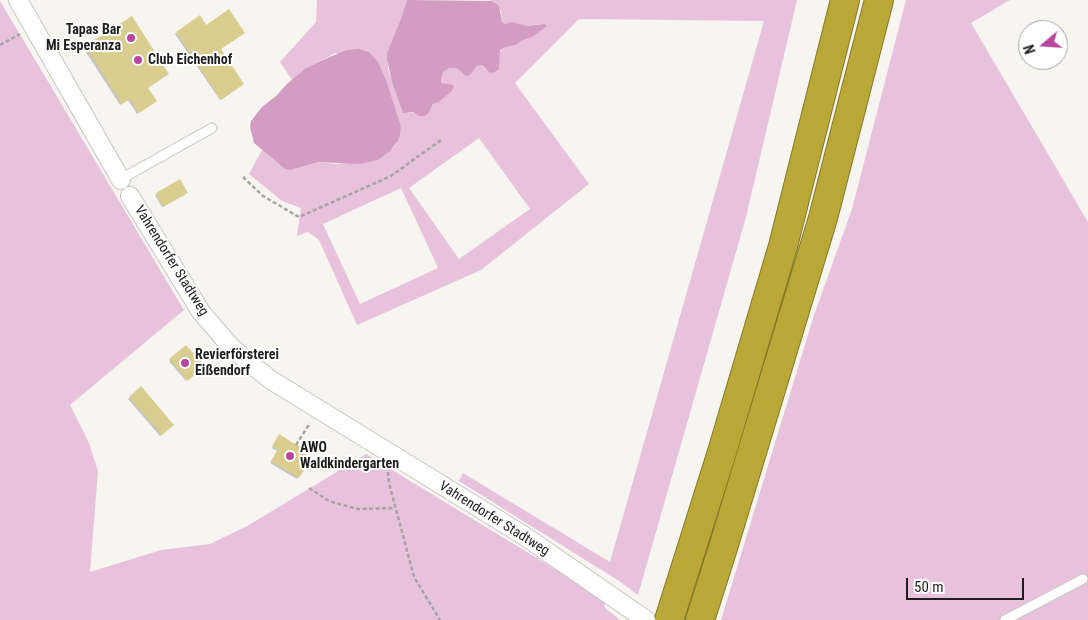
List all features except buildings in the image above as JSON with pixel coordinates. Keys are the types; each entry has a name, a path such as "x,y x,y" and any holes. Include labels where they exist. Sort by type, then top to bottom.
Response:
{"highway":[{"path":"669,620 722,452 783,246 845,0"},
{"path":"700,620 823,218 880,0"}],"street":[{"name":"Vahrendorfer Stadtweg","path":"18,0 121,180"},
{"name":"Vahrendorfer Stadtweg","path":"130,196 201,312 232,348 271,380 523,535 646,620"}],"lane":[{"path":"121,180 212,128"},
{"name":"Vahrendorfer Stadtweg","path":"121,180 130,196"},
{"path":"1006,620 1083,579"}],"path":[{"path":"0,46 33,27"},
{"path":"243,177 262,196 299,217 391,176 441,140"},
{"path":"296,445 312,419"},
{"path":"393,456 388,470 389,483 414,577 440,620"},
{"path":"308,488 329,501 357,509 396,508"}],"shaded area":[{"path":"317,0 407,0 387,53 388,69 403,112 428,114 433,104 439,102 452,91 454,86 441,83 444,71 450,68 457,68 470,75 477,66 482,65 486,70 505,46 516,45 532,37 541,24 527,26 505,24 502,22 501,11 492,1 487,0 797,0 746,217 638,595 619,581 459,481 463,473 610,562 764,21 579,19 515,83 589,184 481,270 357,325 319,240 308,232 297,236 301,208 282,201 249,174 262,150 285,169 290,170 319,162 336,164 378,160 395,146 400,136 401,127 336,53 306,68 292,80 280,62 316,22","holes":["479,138 530,209 459,259 409,188","401,188 438,268 360,304 323,224"]},
{"path":"407,0 492,1 499,6 502,22 505,24 512,22 527,26 545,24 547,26 532,37 500,50 499,69 495,72 490,73 482,65 477,66 470,75 466,76 457,68 450,68 444,71 441,83 454,86 452,91 439,102 433,104 428,114 419,116 413,112 403,113 387,60 387,53"},
{"path":"906,0 1010,0 971,23 1088,222 1088,620 721,620 814,315 852,209"},
{"path":"0,1 184,310 70,405 89,443 98,471 90,572 161,550 210,544 249,525 366,454 604,599 605,608 620,620 0,620"},
{"path":"359,49 369,52 378,62 386,80 401,127 398,141 389,152 378,160 359,164 319,162 290,170 285,169 254,143 250,127 251,121 262,107 306,68 347,50"}],"place":[{"name":"Tapas Bar Mi Esperanza","path":"131,38"},
{"name":"Club Eichenhof","path":"138,60"},
{"name":"Revierförsterei Eißendorf","path":"185,363"},
{"name":"AWO Waldkindergarten","path":"290,456"}]}
